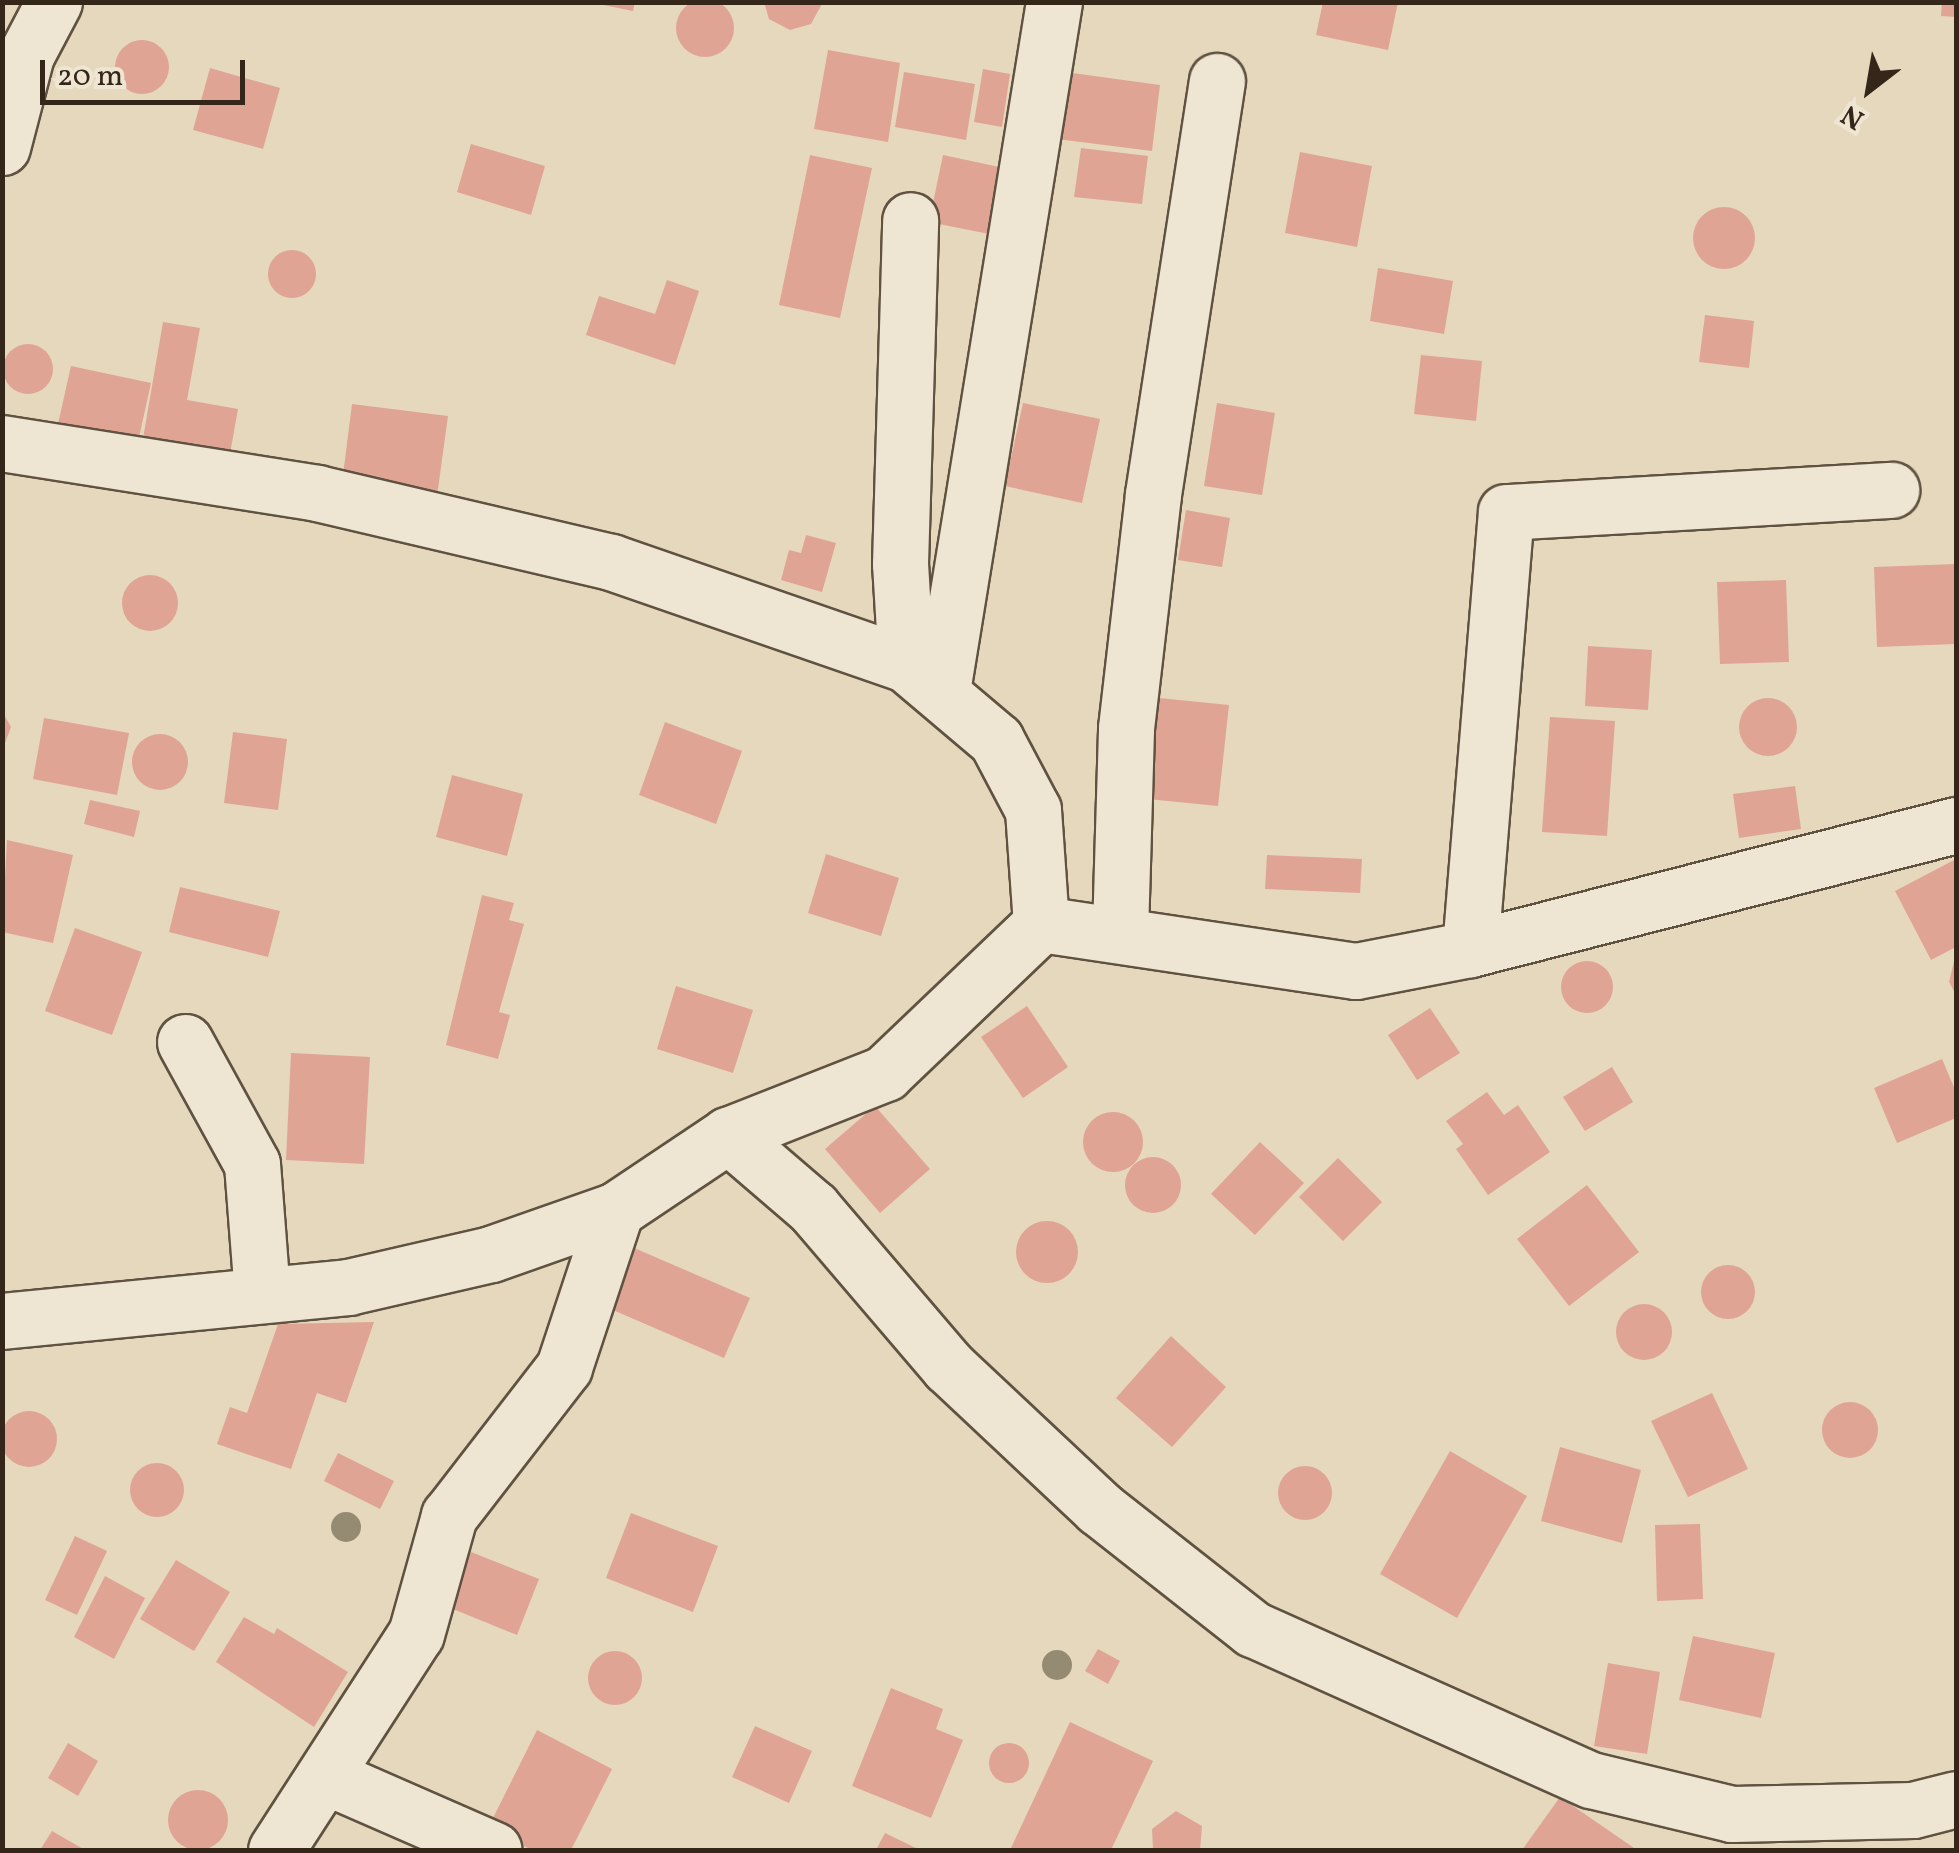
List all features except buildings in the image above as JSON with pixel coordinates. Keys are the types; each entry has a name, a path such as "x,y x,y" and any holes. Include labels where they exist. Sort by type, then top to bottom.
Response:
{"street":[{"path":"2,147 26,55 54,2"},
{"path":"924,677 1054,2"},
{"path":"1120,932 1126,728 1153,494 1217,81"},
{"path":"910,220 900,564 924,677"},
{"path":"2,444 317,493 593,558 924,677 996,740 1033,810 1041,924"},
{"path":"1470,950 1506,512 1891,490"},
{"path":"2,1321 348,1287 492,1254 616,1210 728,1135 885,1073 1041,924 1120,932 1356,971 1470,950 1956,825"},
{"path":"186,1042 252,1164 262,1295"},
{"path":"728,1135 813,1208 949,1368 1099,1508 1252,1629 1591,1780 1732,1814 1913,1810 1956,1799"},
{"path":"276,1850 416,1634 449,1516 564,1367 616,1210"},
{"path":"325,1776 494,1850"}]}
